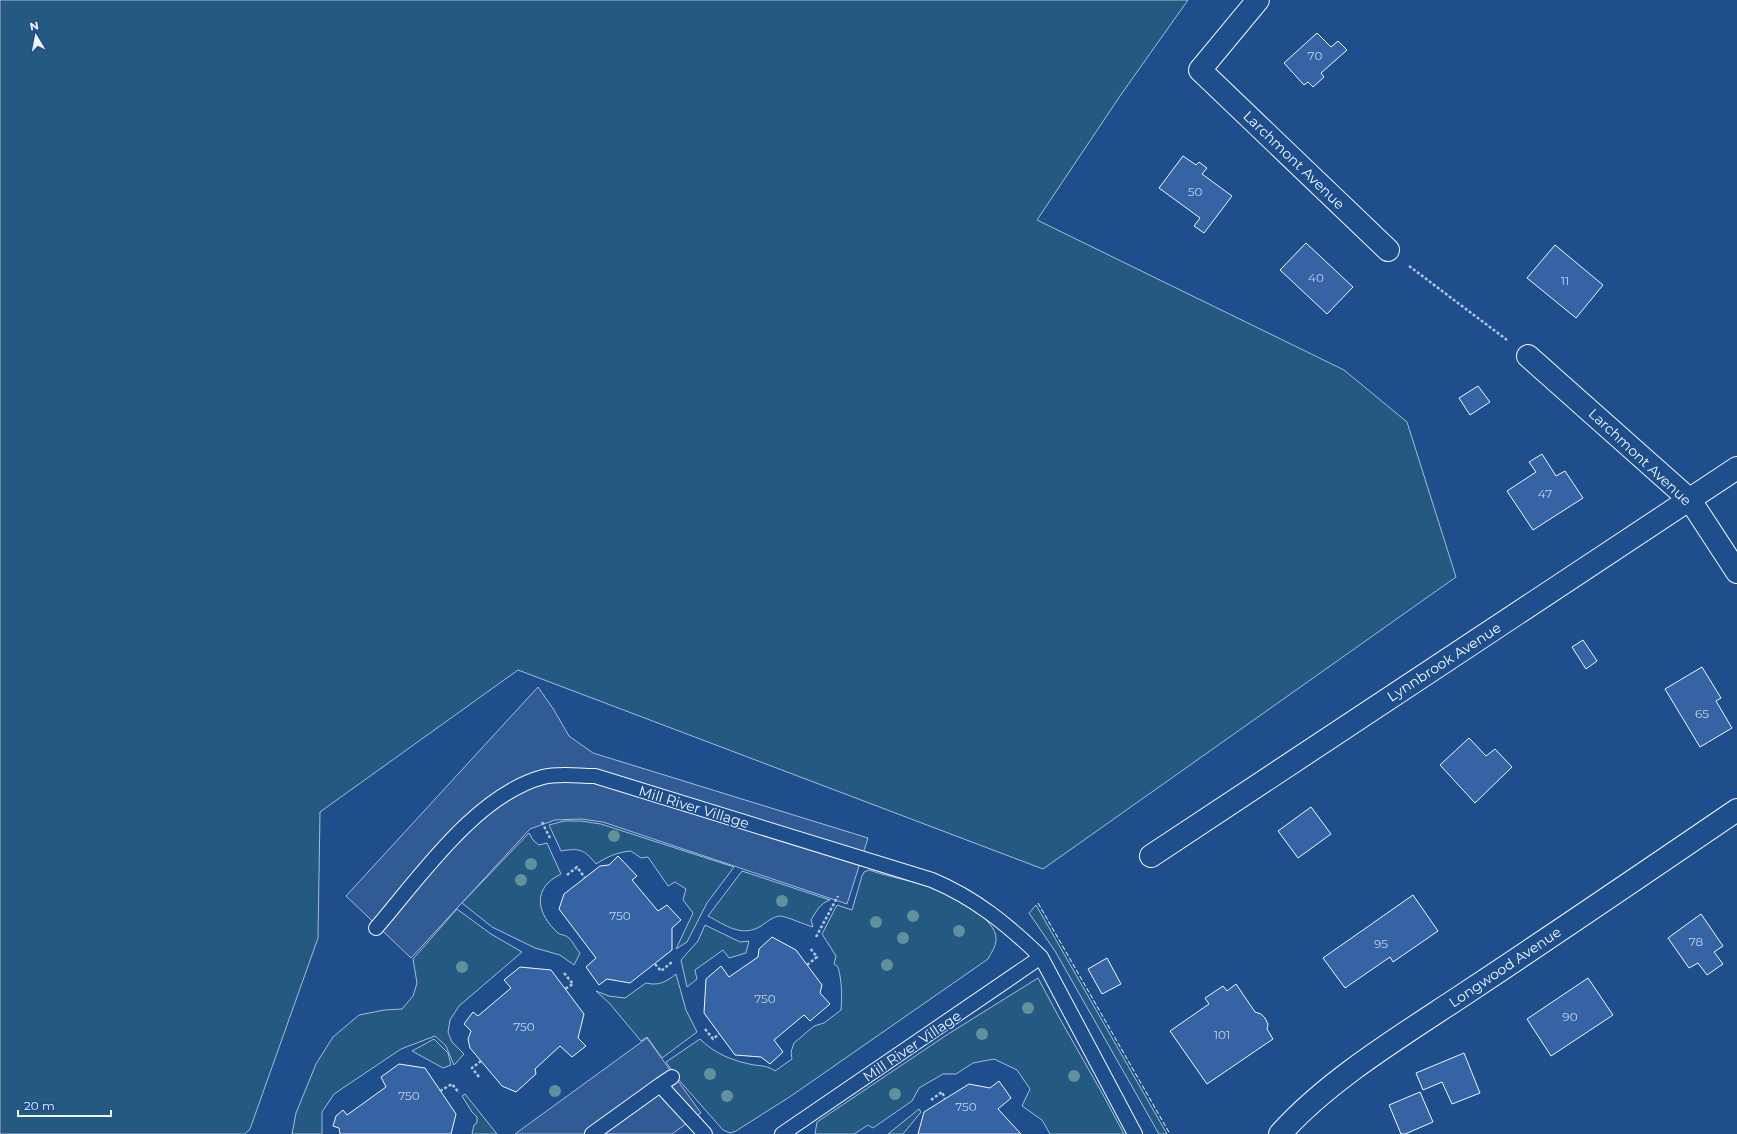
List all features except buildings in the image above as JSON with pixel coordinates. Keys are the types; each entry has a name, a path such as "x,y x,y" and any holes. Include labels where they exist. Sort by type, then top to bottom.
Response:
{"street":[{"name":"Larchmont Avenue","path":"1258,0 1200,70 1388,250"},
{"name":"Larchmont Avenue","path":"1528,356 1690,500 1737,572"},
{"name":"Lynnbrook Avenue","path":"1151,856 1737,468"},
{"name":"Longwood Avenue","path":"1280,1134 1316,1099 1392,1043 1737,810"}],"lane":[{"name":"Mill River Village","path":"376,928 454,837 484,808 501,796 528,782 545,777 562,775 595,776 932,880 953,889 988,910 1022,938 1041,958 1135,1134"},
{"name":"Mill River Village","path":"790,1132 1041,958"},
{"path":"592,1134 672,1077"},
{"path":"660,1085 705,1134"}],"path":[{"path":"1388,250 1528,356"},
{"path":"542,822 550,838"},
{"path":"566,874 577,867 585,878"},
{"path":"816,938 838,896"},
{"path":"807,965 817,957 810,948"},
{"path":"655,964 661,971 672,962"},
{"path":"564,973 572,984 565,989"},
{"path":"705,1029 713,1039 719,1034"},
{"path":"479,1077 472,1068 481,1061"},
{"path":"440,1091 452,1084 459,1093"},
{"path":"931,1100 942,1092 945,1099"}],"shaded area":[{"path":"0,0 1188,0 1120,96 1037,220 1344,370 1407,422 1456,577 1043,869 518,670 320,812 318,938 250,1129 245,1134 0,1134"},
{"path":"538,687 554,710 569,736 593,753 868,838 847,904 603,822 581,819 555,820 530,829 411,958 346,896"},
{"path":"564,821 581,821 601,824 734,867 707,903 687,942 676,949 693,913 683,900 686,889 675,882 668,886 648,857 641,858 631,851 612,855 596,864 588,855 581,851 561,851 549,825"},
{"path":"529,833 533,840 539,845 547,843 561,874 545,886 540,901 545,917 551,925 558,933 569,938 580,953 574,965 560,955 535,948 492,927 462,903"},
{"path":"869,870 938,890 954,897 973,909 990,924 994,931 996,939 995,945 988,959 791,1096 736,1131 730,1133 723,1130 678,1079 666,1062 700,1039 718,1053 732,1059 768,1067 775,1071 792,1059 791,1052 794,1043 814,1026 824,1023 841,1010 842,994 840,978 838,967 834,964 836,956 822,934 837,905 852,910 862,876 864,872"},
{"path":"742,871 830,900 821,906 811,920 813,927 787,917 780,916 761,926 747,931 734,929 708,916"},
{"path":"1036,905 1167,1134 1159,1134 1055,951 1029,913"},
{"path":"457,909 491,934 522,952 459,1006 450,1020 448,1032 452,1042 464,1054 454,1065 446,1046 435,1036 401,1049 334,1094 322,1112 322,1134 292,1134 296,1113 316,1064 333,1037 359,1015 384,1010 402,1009 413,996 417,983 413,959"},
{"path":"705,925 740,942 749,941 746,953 729,958 723,950 695,970 697,979 687,987 681,960 698,941"},
{"path":"676,974 686,1010 697,1032 662,1058 647,1037 641,1041 610,1004 596,991 609,996 625,998 646,983 662,983"},
{"path":"1038,978 1124,1134 1050,1134 1042,1120 1022,1106 1030,1089 1017,1070 994,1059 973,1063 956,1074 943,1074 919,1088 912,1101 873,1128 868,1125 854,1134 815,1134 817,1122 945,1036"},
{"path":"647,1038 701,1113 672,1134 515,1134"},
{"path":"434,1039 448,1053 451,1065 443,1068 412,1051"},
{"path":"465,1094 497,1134 472,1134 474,1125 477,1123 477,1117 462,1096"},
{"path":"919,1109 921,1112 903,1134 888,1134"}],"fence":[{"path":"1038,903 1170,1134"}]}
